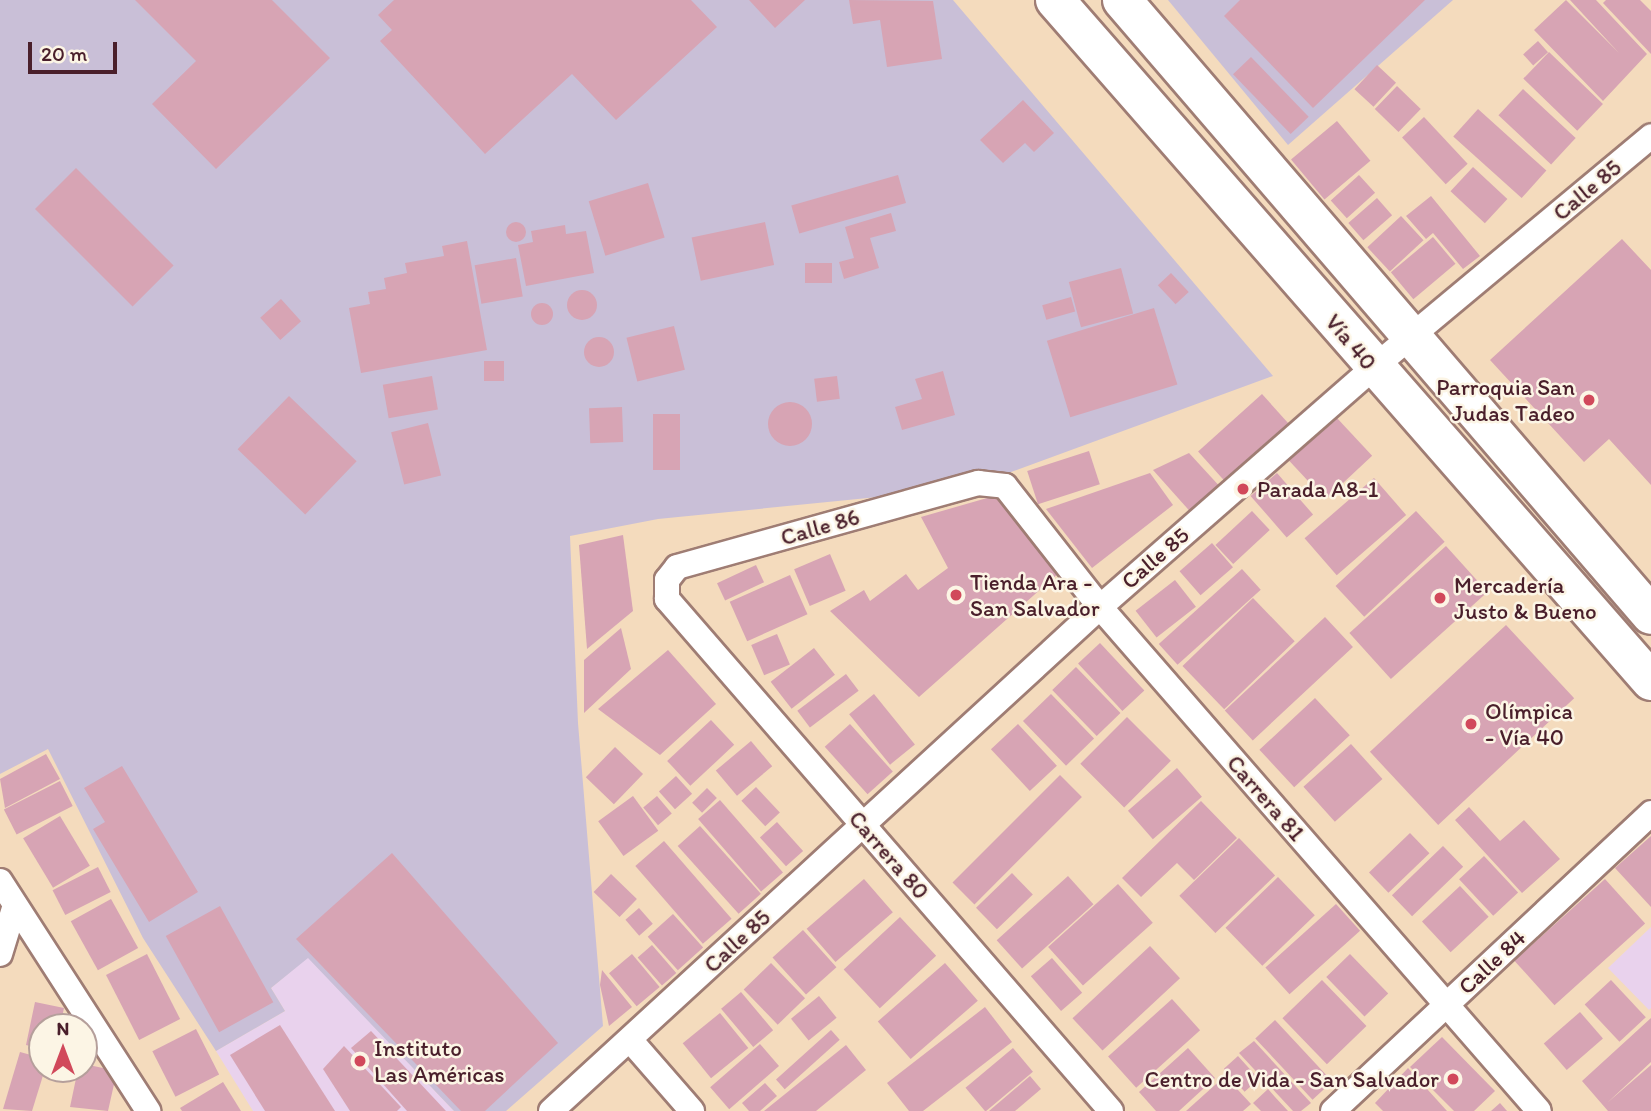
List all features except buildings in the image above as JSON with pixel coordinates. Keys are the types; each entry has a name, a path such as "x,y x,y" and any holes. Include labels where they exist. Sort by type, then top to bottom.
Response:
{"highway":[{"name":"Vía 40","path":"1055,0 1373,368 1651,681"},
{"path":"1122,0 1651,615"}],"street":[{"name":"Calle 85","path":"551,1111 631,1041 1100,607 1373,368 1651,136"},
{"name":"Carrera 81","path":"998,482 1100,607 1539,1111"},
{"name":"Calle 86","path":"667,599 667,580 677,567 978,483 998,482"},
{"name":"Carrera 80","path":"667,599 1111,1111"},
{"name":"Calle 84","path":"1333,1111 1651,814"},
{"path":"0,881 148,1111"},
{"path":"0,954 15,905"},
{"path":"631,1041 692,1111"}],"shaded area":[{"path":"0,0 953,0 1273,376 1011,472 888,496 658,519 570,536 578,723 603,1026 506,1111 454,1111 308,958 271,988 285,1011 216,1051 143,938 48,749 0,774"},
{"path":"1168,0 1453,0 1288,145"},
{"path":"1651,927 1651,1008 1649,1010 1608,968"},
{"name":"Instituto Las Américas","path":"308,957 454,1111 253,1111 216,1051 285,1011 271,988"}],"place":[{"name":"Parroquia San Judas Tadeo","path":"1589,400"},
{"name":"Parada A8-1","path":"1243,489"},
{"name":"Tienda Ara - San Salvador","path":"956,595"},
{"name":"Mercadería Justo & Bueno","path":"1440,598"},
{"name":"Olímpica - Vía 40","path":"1471,724"},
{"name":"Instituto Las Américas","path":"360,1061"},
{"name":"Centro de Vida - San Salvador","path":"1453,1079"}]}
